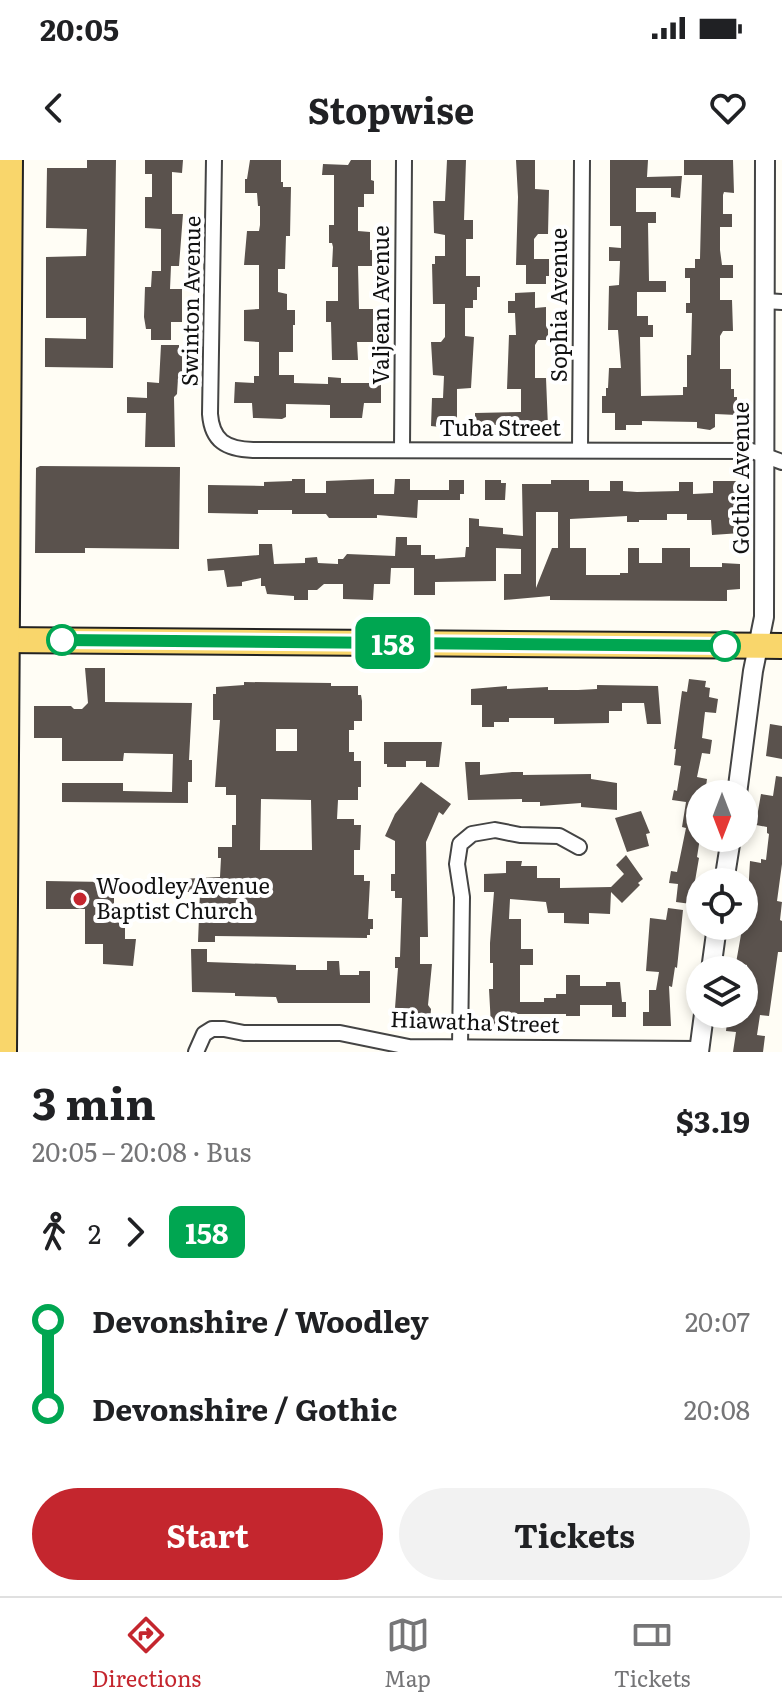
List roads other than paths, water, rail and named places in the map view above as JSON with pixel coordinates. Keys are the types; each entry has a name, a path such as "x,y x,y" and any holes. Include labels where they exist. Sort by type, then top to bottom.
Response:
{"main road":[{"path":"4,1052 4,640 10,160"},
{"path":"4,640 770,646"}],"street":[{"name":"Swinton Avenue","path":"214,160 210,414 218,441"},
{"name":"Valjean Avenue","path":"402,449 404,160"},
{"name":"Sophia Avenue","path":"580,450 582,160"},
{"name":"Gothic Avenue","path":"740,780 770,646 764,617 774,459 773,302 765,160"},
{"name":"Tuba Street","path":"218,441 238,449 752,451 774,459"},
{"path":"460,1047 462,897 458,849 465,838 481,831 507,830 520,835 559,836 579,847"},
{"path":"699,1050 702,1028"},
{"name":"Hiawatha Street","path":"196,1052 204,1034 212,1029 244,1033 340,1033 409,1047 699,1050"}],"place":[{"name":"Woodley Avenue Baptist Church","path":"80,899"}]}
